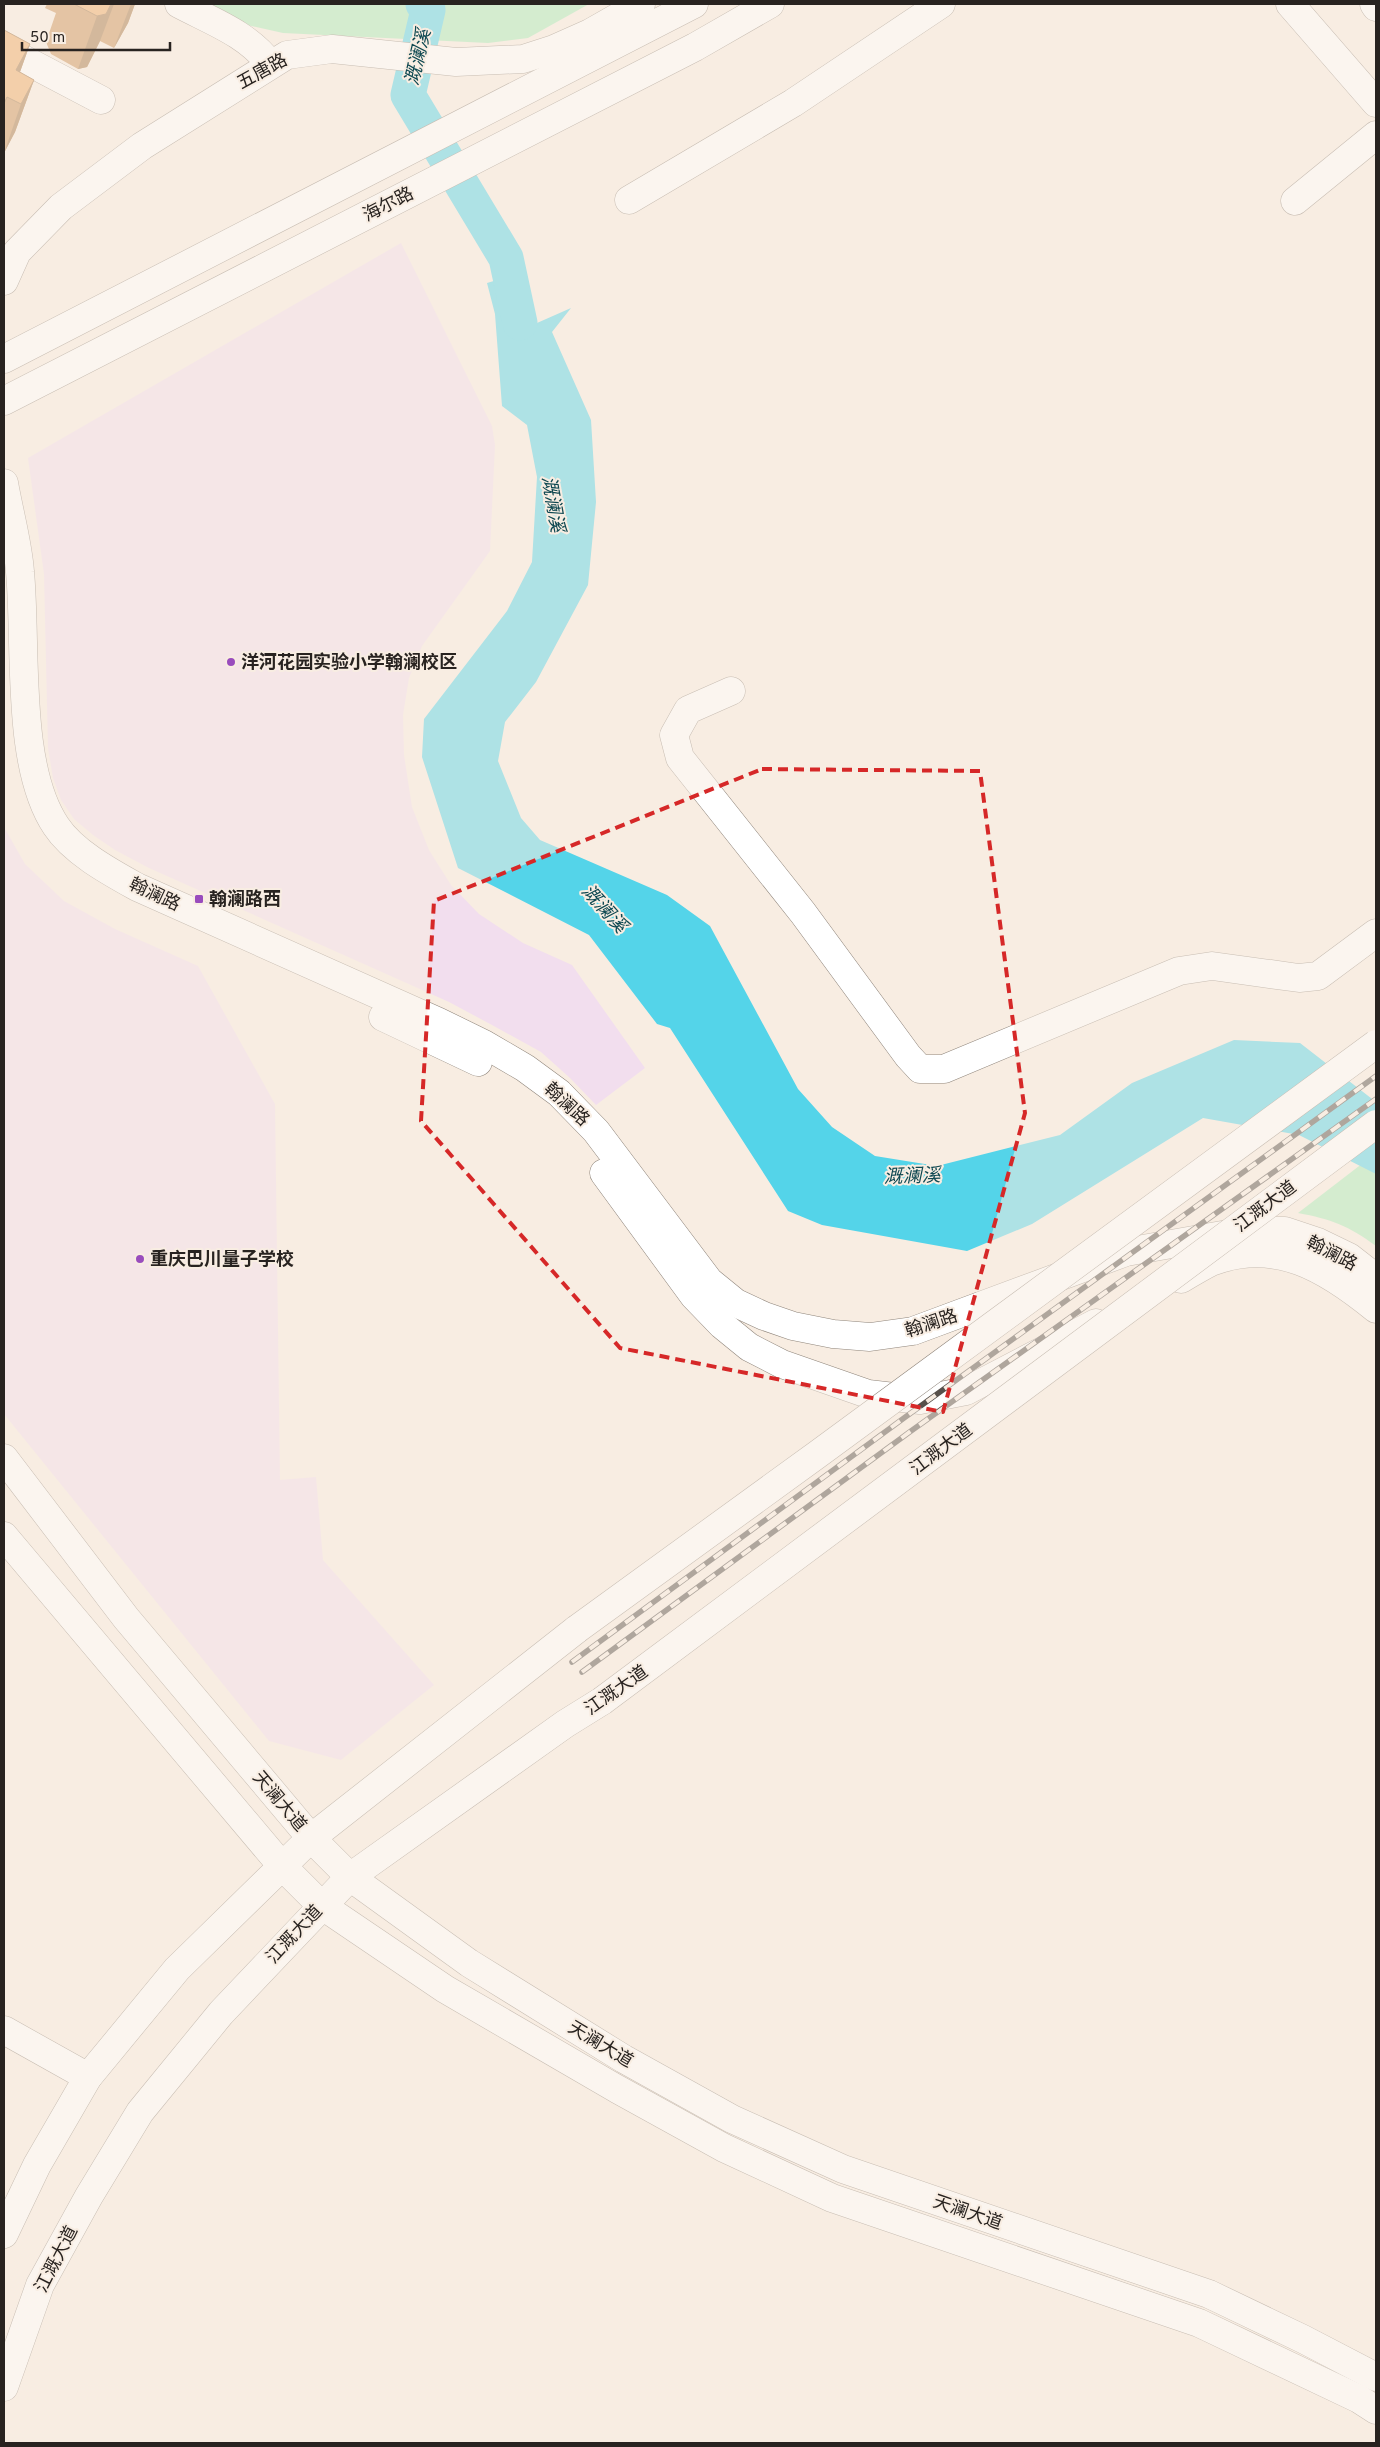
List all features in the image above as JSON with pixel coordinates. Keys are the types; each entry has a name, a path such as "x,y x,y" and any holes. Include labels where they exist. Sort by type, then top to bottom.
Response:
{"street":[{"path":"179,4 242,37 260,51 270,64"},
{"name":"五唐路","path":"4,282 17,252 61,207 142,146 287,55 332,49 456,62 524,59 554,49 590,33 642,4"},
{"path":"4,359 694,4"},
{"name":"海尔路","path":"4,401 686,52 770,4"},
{"path":"629,200 793,103 941,4"},
{"path":"1290,4 1376,103"},
{"path":"4,49 101,100"},
{"path":"1295,201 1376,135"},
{"name":"翰澜路","path":"4,483 20,571 29,744 34,775 43,802 56,827 78,849 103,868 137,887 439,1022 484,1044 525,1068 559,1093 596,1132 709,1281 736,1303 764,1316 794,1326 833,1334 870,1337 913,1332 1126,1252 1245,1231 1285,1231 1318,1242 1349,1257 1376,1278"},
{"name":"翰澜路","path":"4,564 12,744 16,771 26,806 43,836 94,882 132,903 432,1040 517,1084 549,1108 583,1144 694,1296 722,1325 749,1347 782,1364 868,1394 920,1400 966,1391 1212,1262 1245,1254 1282,1255 1310,1264 1338,1279 1376,1309"},
{"path":"731,691 688,710 674,735 680,758 804,913 908,1056 920,1069 944,1069 1179,970 1212,966 1300,978 1318,976 1376,933"},
{"path":"4,2234 37,2165 88,2077 177,1969 311,1838 577,1629 826,1449 1376,1044"},
{"name":"江溉大道","path":"4,2387 40,2285 89,2196 140,2112 221,2013 321,1905 350,1877 565,1724 602,1701 1376,1124"},
{"name":"天澜大道","path":"4,1458 126,1618 311,1838 350,1877 470,1963 624,2059 732,2119 843,2169 1209,2294 1303,2339 1376,2378"},
{"name":"天澜大道","path":"4,1536 282,1866 321,1905 445,1989 617,2089 733,2152 832,2198 1199,2323 1359,2399 1376,2410"},
{"path":"4,2030 88,2077"}],"highlighted area":[{"path":"762,769 980,771 1025,1113 943,1412 620,1348 421,1121 434,901"}],"shaded area":[{"name":"洋河花园实验小学翰澜校区","path":"401,243 492,426 495,445 490,551 422,646 409,678 403,715 404,755 412,807 429,850 451,885 479,914 523,943 572,965 645,1068 596,1105 541,1052 449,1002 149,868 115,850 74,819 61,800 53,778 48,748 44,574 28,458"},
{"name":"重庆巴川量子学校","path":"4,827 25,864 64,901 115,929 198,966 275,1104 280,1480 316,1477 323,1560 434,1685 341,1760 269,1741 4,1414"}],"green space":[{"path":"206,4 589,4 528,38 488,43 283,33 247,25"},
{"path":"1376,1153 1376,1246 1339,1224 1298,1213"}],"water":[{"path":"521,273 537,323 571,308 552,332 591,420 596,502 588,585 536,682 505,722 498,761 521,818 540,840 667,895 710,926 798,1089 832,1127 875,1156 937,1166 1060,1135 1132,1083 1234,1040 1300,1043 1376,1102 1376,1174 1299,1135 1203,1118 1032,1224 967,1251 822,1225 788,1211 670,1028 657,1024 589,935 458,868 422,757 424,719 507,611 532,562 537,477 527,425 502,406 495,314 487,283"}],"building":[{"path":"74,4 111,4 106,14 97,16"},
{"path":"4,30 30,44 16,70 34,80 21,104 7,97 4,103"}],"waterway":[{"name":"溉澜溪","path":"423,4 428,10 408,95 506,258 520,323"}],"railway":[{"path":"572,1662 904,1418 1376,1076"},
{"path":"582,1672 911,1431 1376,1099"}],"place":[{"name":"洋河花园实验小学翰澜校区","path":"231,662"},
{"name":"翰澜路西","path":"199,899"},
{"name":"重庆巴川量子学校","path":"140,1259"}]}
